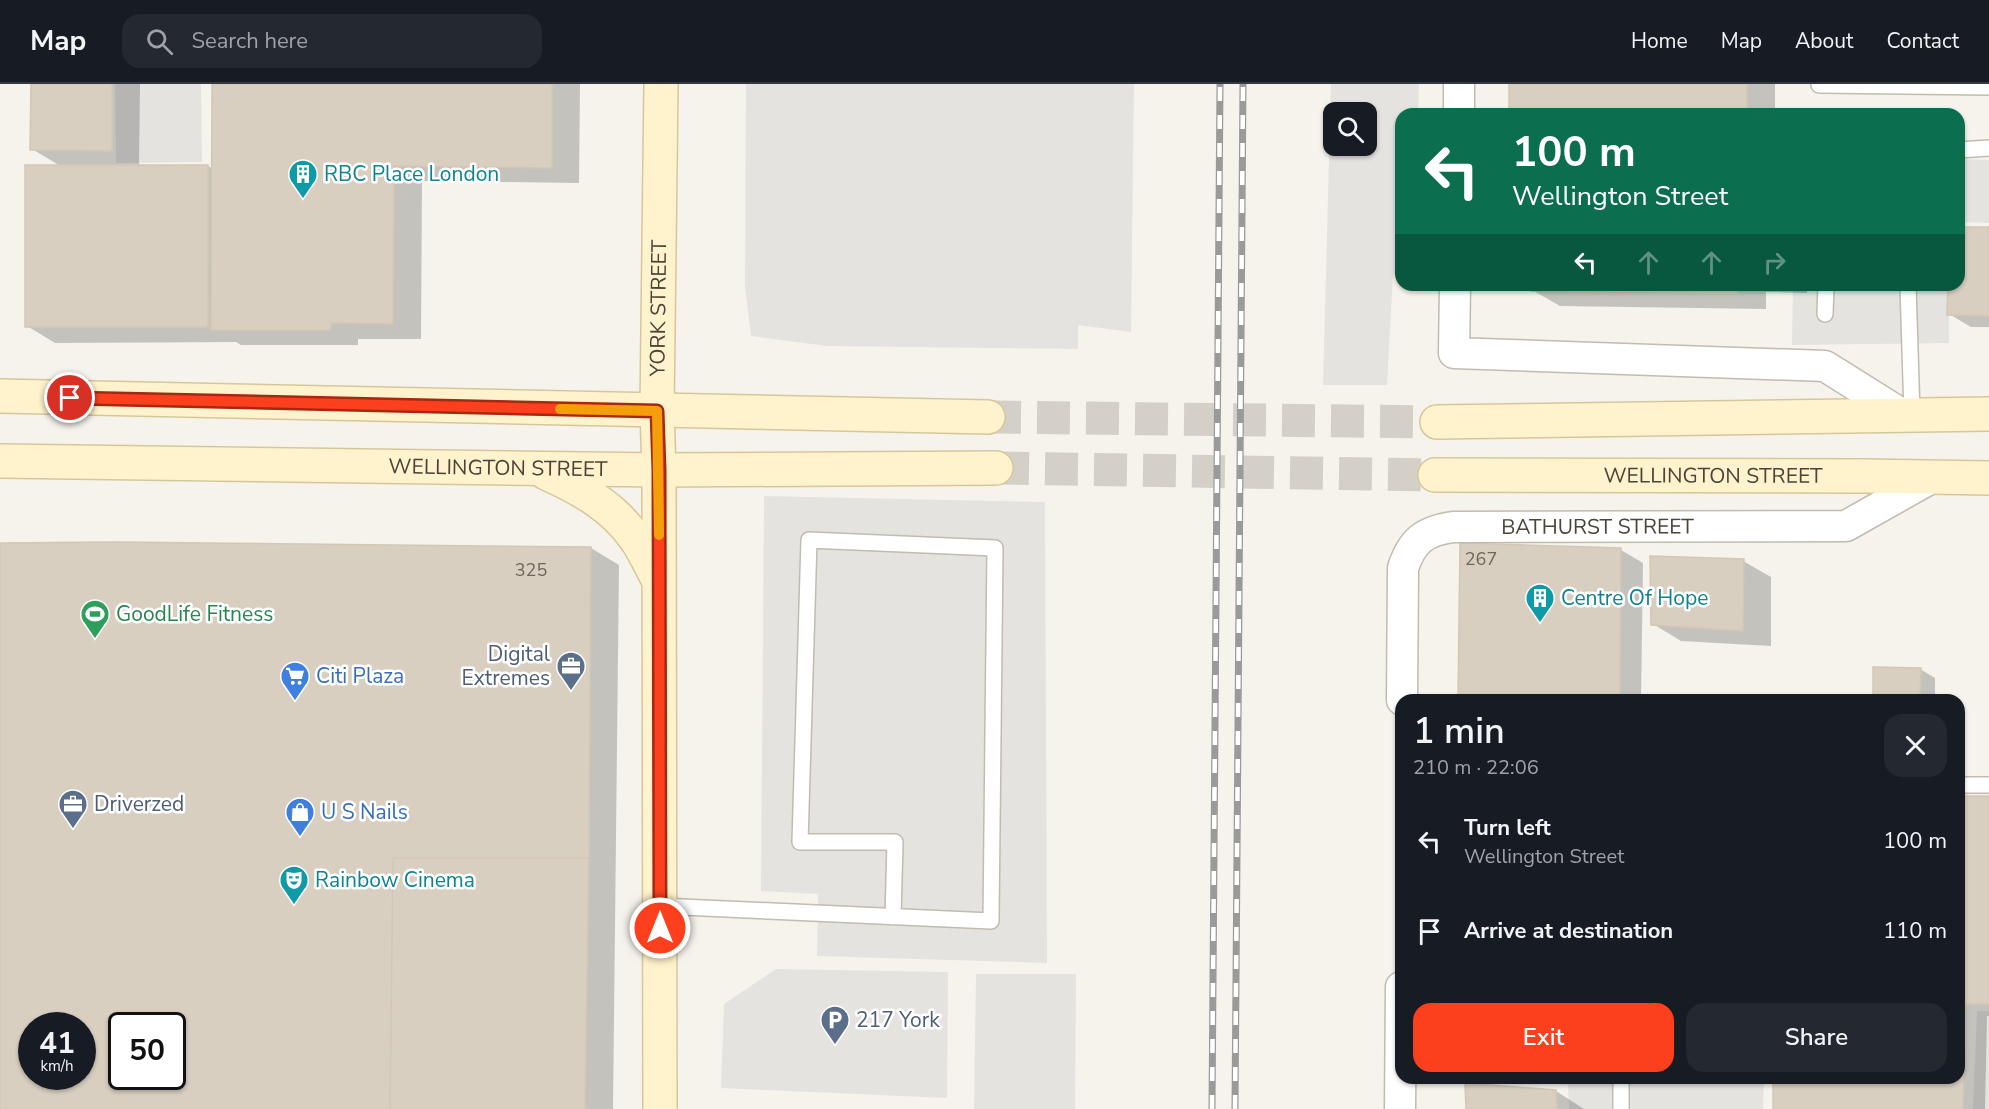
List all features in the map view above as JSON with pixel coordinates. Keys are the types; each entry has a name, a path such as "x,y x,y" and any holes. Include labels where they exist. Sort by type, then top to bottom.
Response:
{"main road":[{"name":"YORK STREET","path":"660,1109 657,411 661,84"},
{"path":"0,396 988,417"},
{"path":"1437,422 1989,414"},
{"name":"WELLINGTON STREET","path":"0,461 659,470 996,468"},
{"path":"536,469 577,487 608,507 635,538 659,581"},
{"name":"WELLINGTON STREET","path":"1435,475 1989,478"}],"street":[{"path":"1459,84 1459,108"},
{"path":"1455,291 1454,353 1825,366 1908,415"},
{"name":"BATHURST STREET","path":"1402,694 1403,568 1409,551 1421,537 1437,529 1453,527 1846,526 1933,477"},
{"path":"1400,1084 1400,1109"}],"lane":[{"path":"1819,85 1989,87"},
{"path":"1965,150 1989,148"},
{"path":"1825,314 1826,291"},
{"path":"1908,291 1908,415"},
{"path":"660,906 893,917 991,921 995,548 809,540 800,842 895,842 893,917"},
{"path":"1965,785 1989,785"},
{"path":"1621,1084 1621,1109"}],"shaded area":[{"path":"115,84 201,84 202,162 116,163"},
{"path":"746,84 1134,84 1131,332 1078,325 1078,349 827,346 751,336 745,286"},
{"path":"1331,84 1419,84 1418,108 1395,108 1395,274 1393,275 1387,385 1323,385 1329,156 1377,156 1377,102 1331,102"},
{"path":"1965,159 1989,160 1989,223 1965,222"},
{"path":"1793,291 1949,291 1949,343 1792,345"},
{"path":"764,496 1045,502 1047,963 817,956 818,894 761,891"},
{"name":"217 York","path":"776,969 948,972 947,1098 721,1088 724,1004"},
{"path":"976,974 1076,974 1075,1109 974,1109"},
{"path":"1977,1011 1989,1011 1989,1109 1973,1109"},
{"path":"1558,1084 1764,1084 1763,1109 1569,1109 1568,1085"}],"building":[{"path":"31,84 112,84 112,151 30,150"},
{"name":"RBC Place London","path":"212,84 552,84 552,168 394,166 393,324 331,323 331,330 211,330"},
{"path":"1509,84 1747,84 1747,108 1509,108"},
{"path":"25,165 208,165 208,327 25,327"},
{"path":"1965,227 1989,227 1989,316 1947,315 1948,291 1965,291"},
{"path":"1531,291 1738,291 1738,294"},
{"name":"Citi Plaza","path":"0,543 591,547 589,858 393,858 390,1109 0,1109"},
{"name":"Centre Of Hope","path":"1460,543 1621,548 1620,694 1458,694"},
{"path":"1650,556 1744,559 1743,631 1651,625"},
{"path":"1873,667 1921,668 1920,694 1873,694"},
{"path":"1965,796 1989,796 1989,1004 1966,1004 1965,1039"},
{"path":"393,858 589,858 585,1109 390,1109"},
{"path":"1465,1084 1556,1090 1557,1109 1466,1109"},
{"path":"1773,1084 1964,1084 1963,1109 1773,1109"}],"tunnel":[{"path":"988,417 1437,422"},
{"path":"996,468 1435,475"}],"railway":[{"path":"1212,1109 1220,84"},
{"path":"1235,1109 1243,84"}],"slow traffic":[{"path":"560,409 657,411 659,535"}],"place":[{"name":"RBC Place London","path":"303,200"},
{"name":"Centre Of Hope","path":"1540,624"},
{"name":"GoodLife Fitness","path":"95,640"},
{"name":"Digital Extremes","path":"571,692"},
{"name":"Citi Plaza","path":"295,702"},
{"name":"Driverzed","path":"73,830"},
{"name":"U S Nails","path":"300,838"},
{"name":"Rainbow Cinema","path":"294,906"},
{"name":"217 York","path":"835,1046"}],"route":[{"path":"70,398 657,411 660,928"}]}
